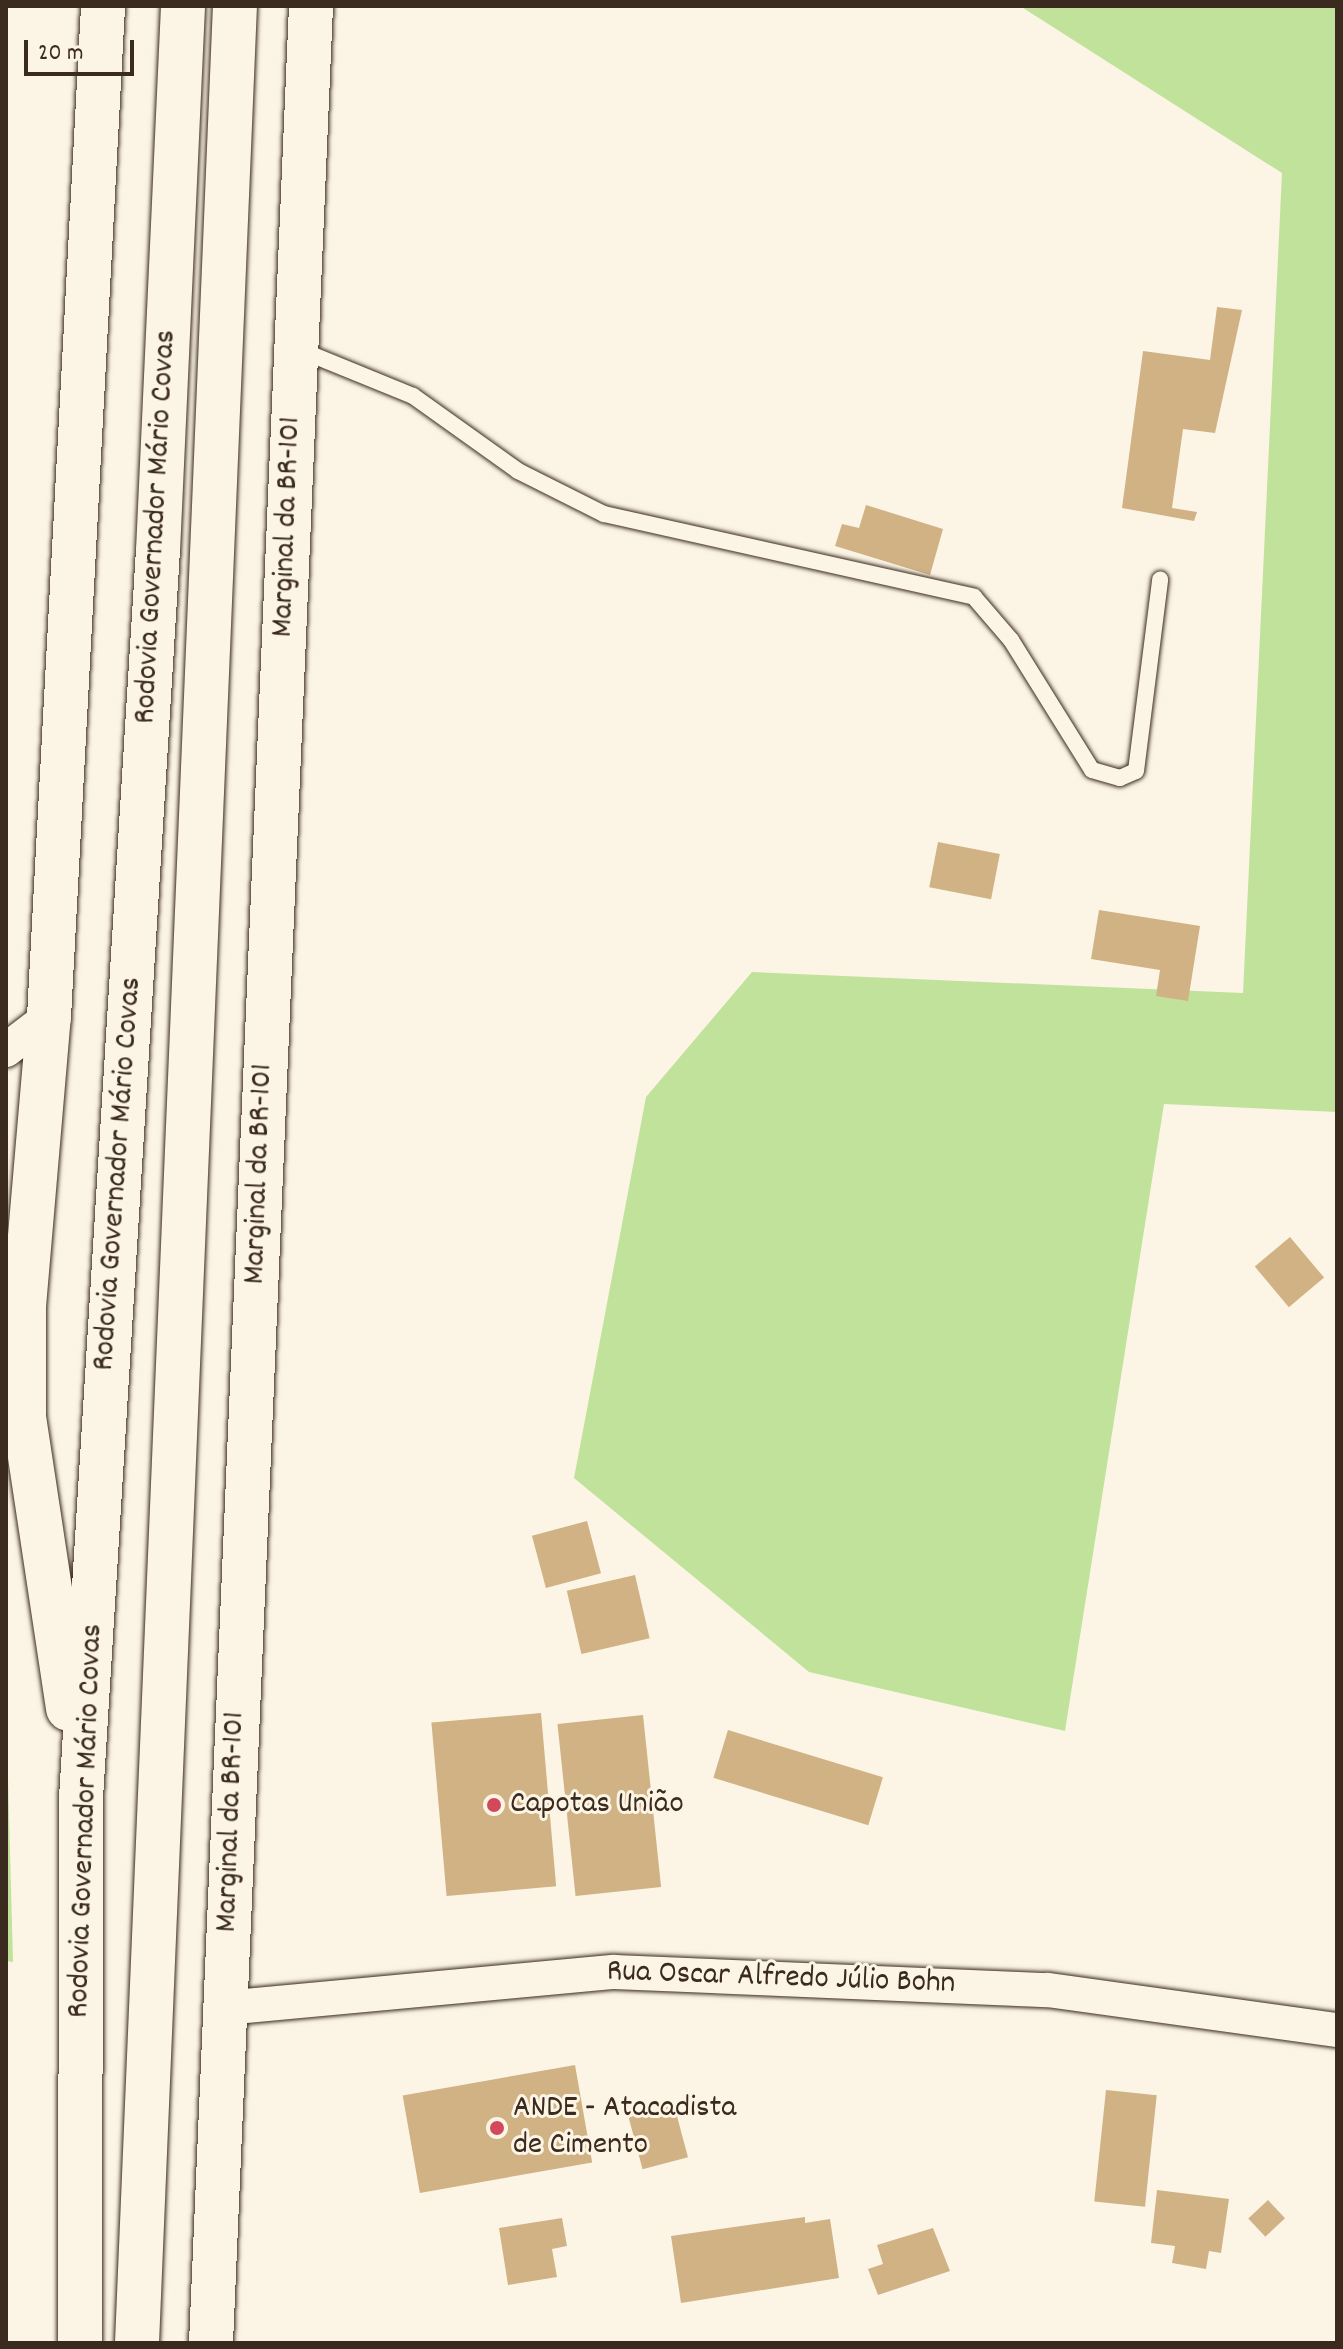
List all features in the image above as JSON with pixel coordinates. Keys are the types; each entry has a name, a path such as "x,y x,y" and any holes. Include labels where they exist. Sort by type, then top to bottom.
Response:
{"main road":[{"path":"81,1798 24,1417 24,1306 49,1017 103,6"},
{"name":"Rodovia Governador Mário Covas","path":"80,2343 81,1798 158,551 183,6"},
{"name":"Rodovia Governador Mário Covas","path":"137,2343 235,6"},
{"name":"Marginal da BR-101","path":"211,2343 311,6"}],"street":[{"path":"6,1050 49,1017"},
{"path":"6,1263 24,1306"},
{"name":"Rua Oscar Alfredo Júlio Bohn","path":"224,2008 614,1972 1048,1990 1337,2030"}],"lane":[{"path":"296,349 413,396 518,471 604,514 974,597 1011,640 1092,770 1120,778 1136,771 1160,580"}],"green space":[{"path":"1020,6 1337,6 1337,1112 1164,1104 1065,1731 809,1672 574,1478 646,1097 752,972 1243,993 1282,173"},
{"path":"6,1704 13,1962 6,1961"}],"building":[{"path":"1217,307 1242,310 1215,433 1183,429 1172,508 1197,512 1194,521 1122,508 1143,351 1210,360"},
{"path":"866,505 943,529 930,575 835,546 842,524 859,528"},
{"path":"938,842 1000,854 991,899 929,887"},
{"path":"1099,910 1200,926 1188,1001 1156,996 1160,970 1091,959"},
{"path":"1290,1237 1324,1278 1289,1307 1255,1267"},
{"path":"587,1521 601,1573 546,1588 532,1536"},
{"path":"635,1575 650,1638 581,1654 567,1591"},
{"name":"Capotas União","path":"541,1713 556,1886 447,1896 431,1723"},
{"path":"643,1715 661,1887 576,1896 557,1724"},
{"path":"728,1730 883,1777 868,1825 713,1778"},
{"name":"ANDE - Atacadista de Cimento","path":"575,2065 592,2162 420,2193 403,2095"},
{"path":"1106,2090 1157,2095 1145,2207 1094,2201"},
{"path":"674,2105 688,2157 643,2169 629,2117"},
{"path":"1157,2190 1229,2199 1221,2253 1209,2251 1206,2269 1172,2263 1175,2246 1151,2243"},
{"path":"1268,2200 1285,2218 1265,2237 1248,2218"},
{"path":"805,2217 805,2223 830,2219 839,2278 681,2303 671,2236"},
{"path":"562,2218 567,2246 552,2249 557,2277 508,2285 499,2228"},
{"path":"933,2228 950,2271 878,2295 868,2269 883,2264 877,2245"}],"place":[{"name":"Capotas União","path":"494,1805"},
{"name":"ANDE - Atacadista de Cimento","path":"497,2128"}]}
